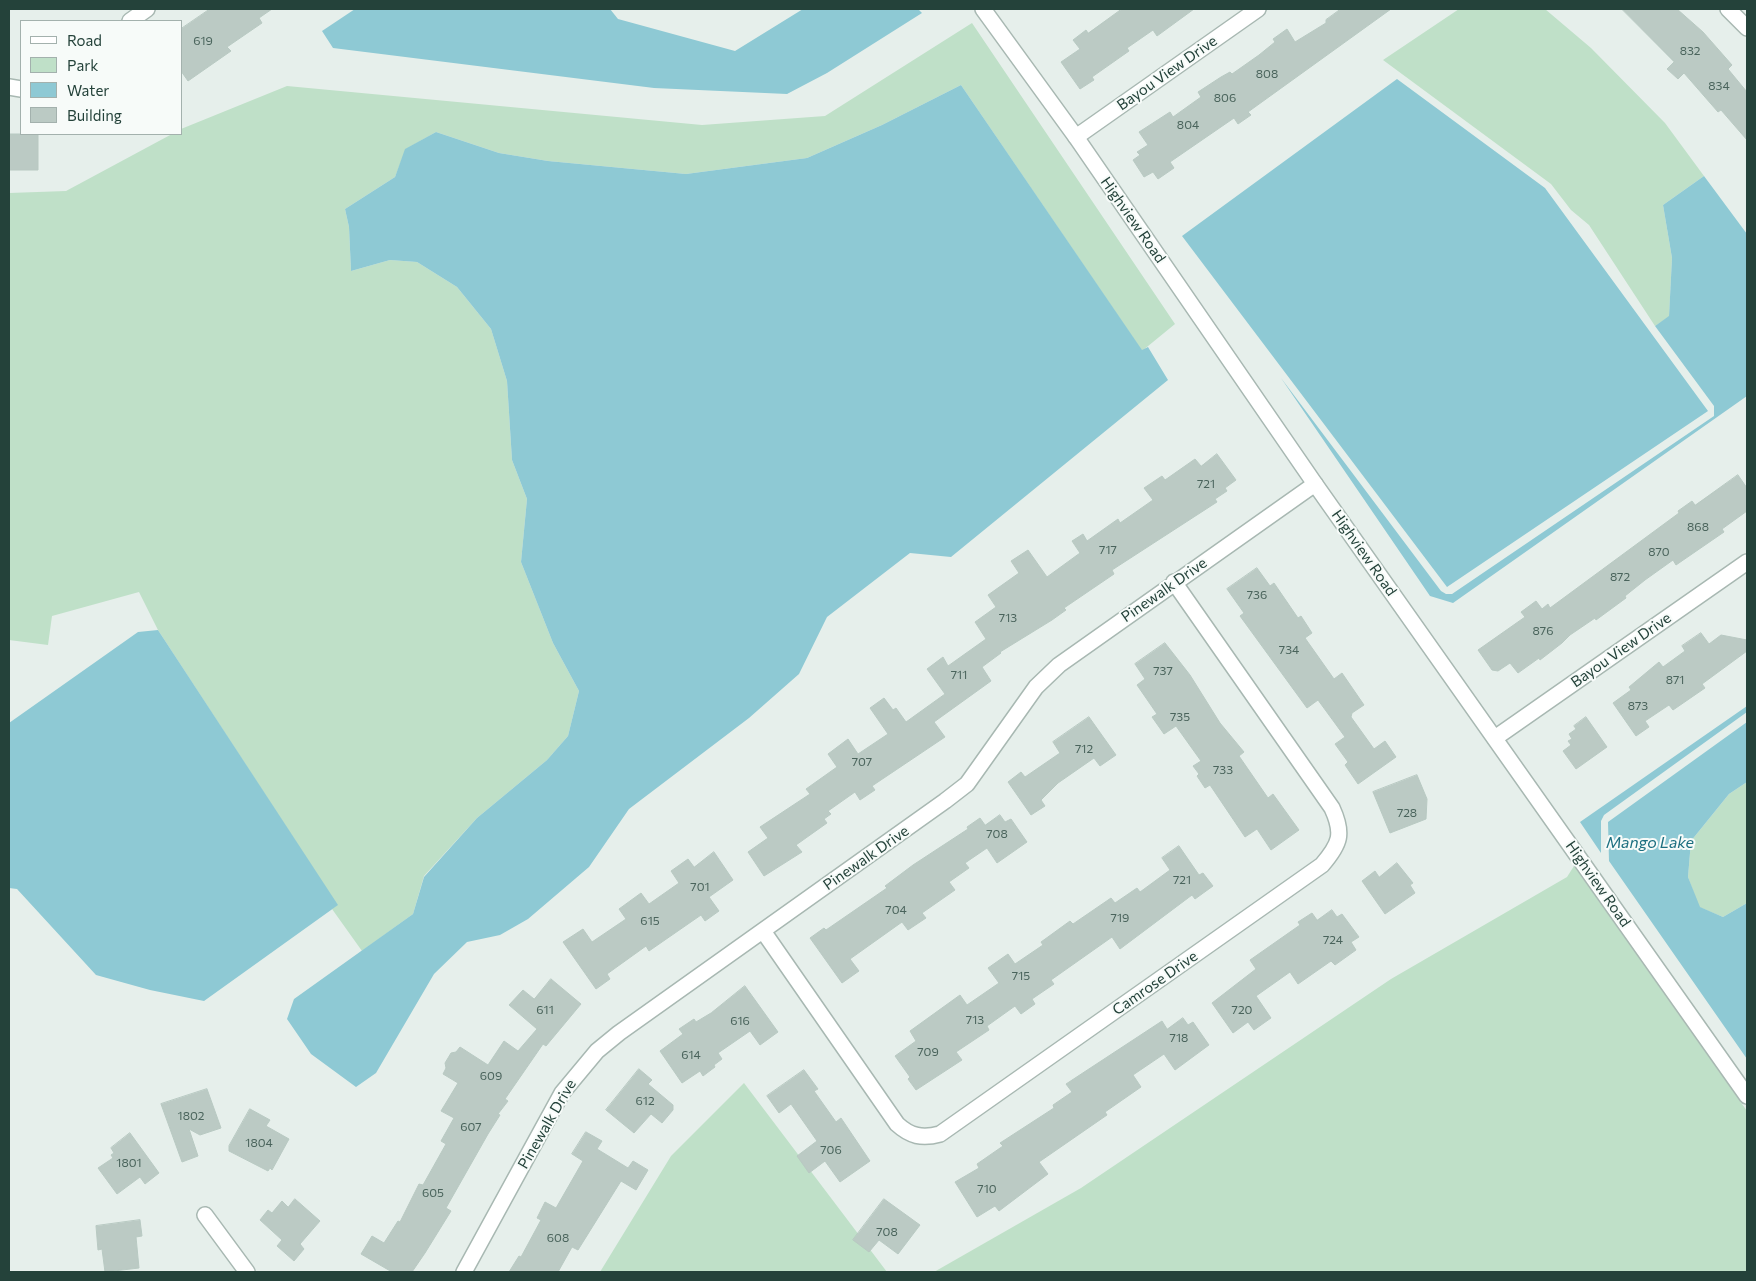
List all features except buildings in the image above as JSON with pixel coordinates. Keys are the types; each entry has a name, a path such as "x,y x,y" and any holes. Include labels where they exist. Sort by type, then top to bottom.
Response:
{"street":[{"path":"131,20 147,9"},
{"name":"Highview Road","path":"983,9 1076,137 1315,484 1747,1096"},
{"name":"Bayou View Drive","path":"1076,137 1258,9"},
{"path":"1728,9 1747,28"},
{"name":"Pinewalk Drive","path":"464,1272 562,1093 597,1051 619,1033 967,784 1036,687 1059,665 1315,484"},
{"name":"Bayou View Drive","path":"1495,738 1747,562"},
{"name":"Camrose Drive","path":"763,931 897,1124 906,1132 929,1137 940,1134 1322,865 1334,852 1340,837 1339,823 1332,808 1174,582"},
{"path":"205,1216 246,1272"}],"green space":[{"path":"1459,9 1545,9 1591,48 1665,123 1704,176 1663,205 1672,258 1669,317 1655,326 1589,225 1571,210 1551,184 1383,60"},
{"path":"972,23 1175,324 1142,351 961,85 882,125 807,158 686,174 548,161 499,153 436,132 406,149 395,177 345,209 349,227 351,271 390,260 417,262 457,287 491,329 507,381 512,460 527,499 521,562 553,643 579,691 568,736 547,760 477,818 424,876 413,914 362,951 332,909 337,905 158,630 139,592 52,616 48,645 9,640 9,193 66,191 170,135 182,135 182,129 287,86 702,125 825,116"},
{"path":"1747,782 1747,903 1723,917 1699,907 1688,877 1691,841 1729,794"},
{"path":"1574,866 1747,1111 1747,1272 934,1272 1081,1188 1391,979 1567,877"},
{"path":"744,1083 887,1272 600,1272 671,1156"}],"water":[{"path":"355,9 610,9 618,19 735,51 803,9 918,9 922,13 827,73 787,94 654,88 333,48 322,31"},
{"path":"1397,79 1545,188 1708,411 1447,587 1182,236"},
{"path":"961,85 1142,350 1148,347 1168,380 951,557 910,553 827,617 799,674 749,718 629,809 589,867 528,919 500,935 467,942 434,974 376,1073 356,1087 311,1054 287,1019 294,999 413,914 424,877 477,818 547,760 568,736 579,691 553,643 521,562 527,499 512,460 507,381 491,329 457,287 417,262 390,260 351,271 349,227 345,209 395,177 405,149 436,132 499,153 548,161 686,174 807,158 882,125"},
{"path":"1704,176 1747,234 1747,396 1453,603 1430,596 1281,378 1441,591 1446,594 1452,594 1714,416 1714,406 1655,326 1669,316 1672,258 1663,205"},
{"path":"158,630 338,905 204,1001 150,990 96,975 17,889 9,888 9,723 138,632"},
{"path":"1747,706 1747,712 1604,815 1601,821 1601,853 1580,822"},
{"name":"Mango Lake","path":"1747,722 1747,782 1729,794 1691,841 1688,877 1700,907 1723,917 1747,903 1747,1059 1609,861 1608,822"}]}
